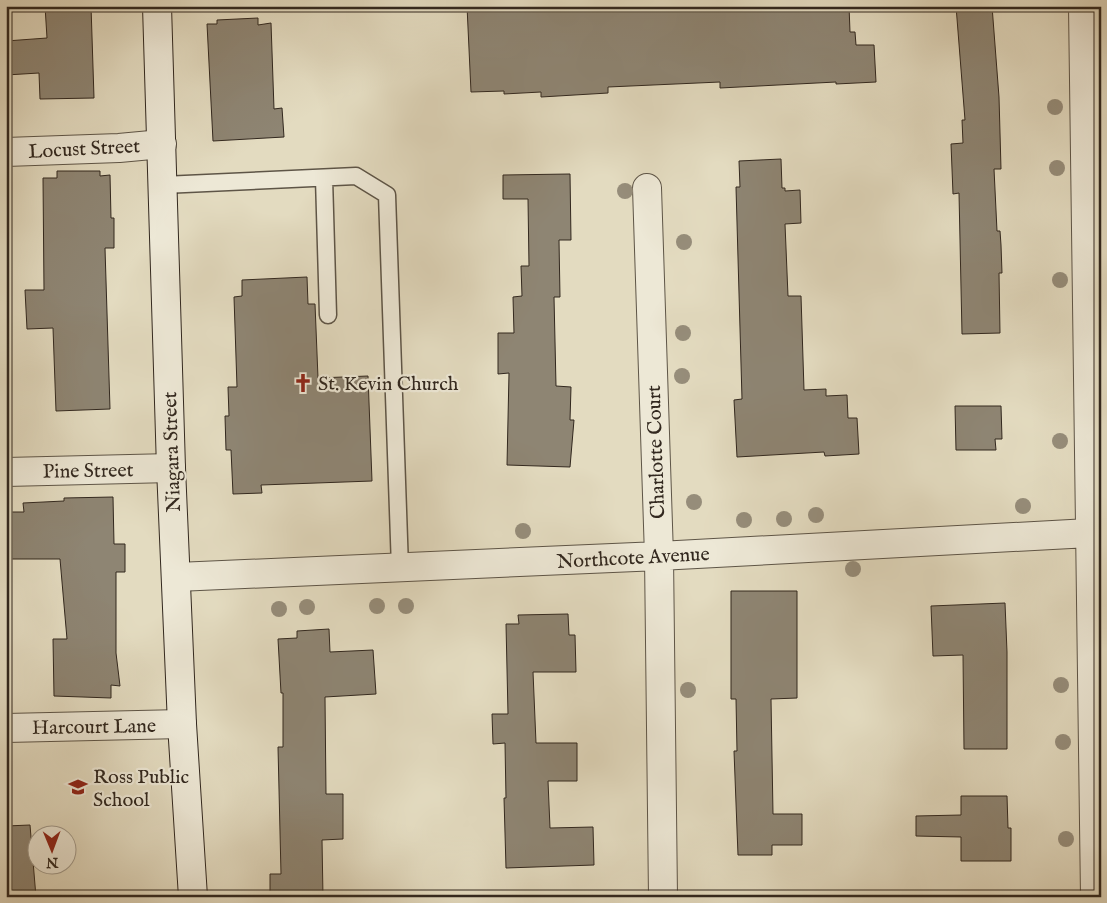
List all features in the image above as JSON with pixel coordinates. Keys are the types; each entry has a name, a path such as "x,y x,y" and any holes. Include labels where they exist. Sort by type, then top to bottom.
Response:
{"street":[{"name":"Niagara Street","path":"157,6 171,468 182,724 193,897"},
{"path":"1083,6 1094,300 1089,533 1096,688 1095,897"},
{"name":"Locust Street","path":"6,152 119,148 162,144"},
{"name":"Charlotte Court","path":"647,188 658,556 663,897"},
{"name":"Pine Street","path":"6,472 171,468"},
{"name":"Northcote Avenue","path":"177,577 658,556 1089,533"},
{"name":"Harcourt Lane","path":"6,728 182,724"}],"lane":[{"path":"163,185 356,176 387,195 400,568"},
{"path":"324,178 328,315"}],"building":[{"path":"45,6 91,6 94,98 40,99 39,73 6,75 6,41 47,38"},
{"path":"467,6 545,6 545,11 639,6 730,6 730,8 849,6 850,32 855,32 856,45 874,45 876,82 836,84 836,82 720,88 720,82 608,87 608,93 541,97 541,92 504,94 504,91 471,92"},
{"path":"956,6 992,6 999,97 1001,169 994,169 997,231 1000,231 1001,245 1002,273 999,273 1000,333 962,334 959,193 953,194 951,144 963,143 962,120 965,120"},
{"path":"258,18 258,25 271,23 274,109 282,108 284,137 213,141 207,24 217,24 217,20"},
{"path":"781,159 782,188 785,188 785,191 800,190 801,223 785,224 788,296 801,296 804,390 826,389 826,396 847,395 848,418 857,418 859,454 825,456 824,452 737,457 734,400 742,399 736,187 740,187 739,161"},
{"path":"57,171 100,171 100,176 110,175 111,218 114,218 114,248 105,248 110,409 56,411 53,328 27,329 25,290 44,290 43,178 57,178"},
{"path":"570,174 571,240 559,240 560,297 554,297 556,386 571,387 570,420 574,420 570,467 507,465 509,373 498,374 498,333 514,333 513,297 522,296 521,266 529,266 528,199 503,199 503,175"},
{"name":"St. Kevin Church","path":"307,277 308,304 315,304 318,378 368,376 372,481 261,485 262,493 233,494 231,450 226,450 225,416 229,416 228,387 237,387 234,297 242,296 242,280"},
{"path":"955,406 1001,406 1002,439 995,439 996,450 956,450"},
{"path":"113,497 114,544 125,544 125,572 116,572 116,653 120,686 111,685 111,698 54,696 53,639 67,639 60,559 6,559 6,512 24,512 23,503 64,501 64,498"},
{"path":"731,591 797,591 797,698 771,699 773,814 802,814 802,845 772,845 772,855 738,855 734,751 737,751 736,699 731,699"},
{"path":"1005,603 1007,749 964,749 963,655 933,656 931,606"},
{"path":"568,614 569,635 575,635 576,672 533,672 536,743 577,743 577,781 548,781 550,828 593,827 594,865 506,868 505,743 493,744 492,714 508,714 506,624 519,624 518,615"},
{"path":"329,629 330,652 373,650 376,694 325,697 326,794 343,794 343,839 322,840 323,897 270,897 270,874 281,874 278,747 283,747 283,693 281,693 278,639 297,638 297,631"},
{"path":"961,796 1007,796 1008,828 1011,828 1011,861 961,861 961,837 916,836 916,816 961,815"},
{"path":"30,825 28,826 28,876 34,876 36,897 6,897 6,826"}],"place":[{"name":"St. Kevin Church","path":"303,383"},
{"name":"Ross Public School","path":"78,787"}]}
